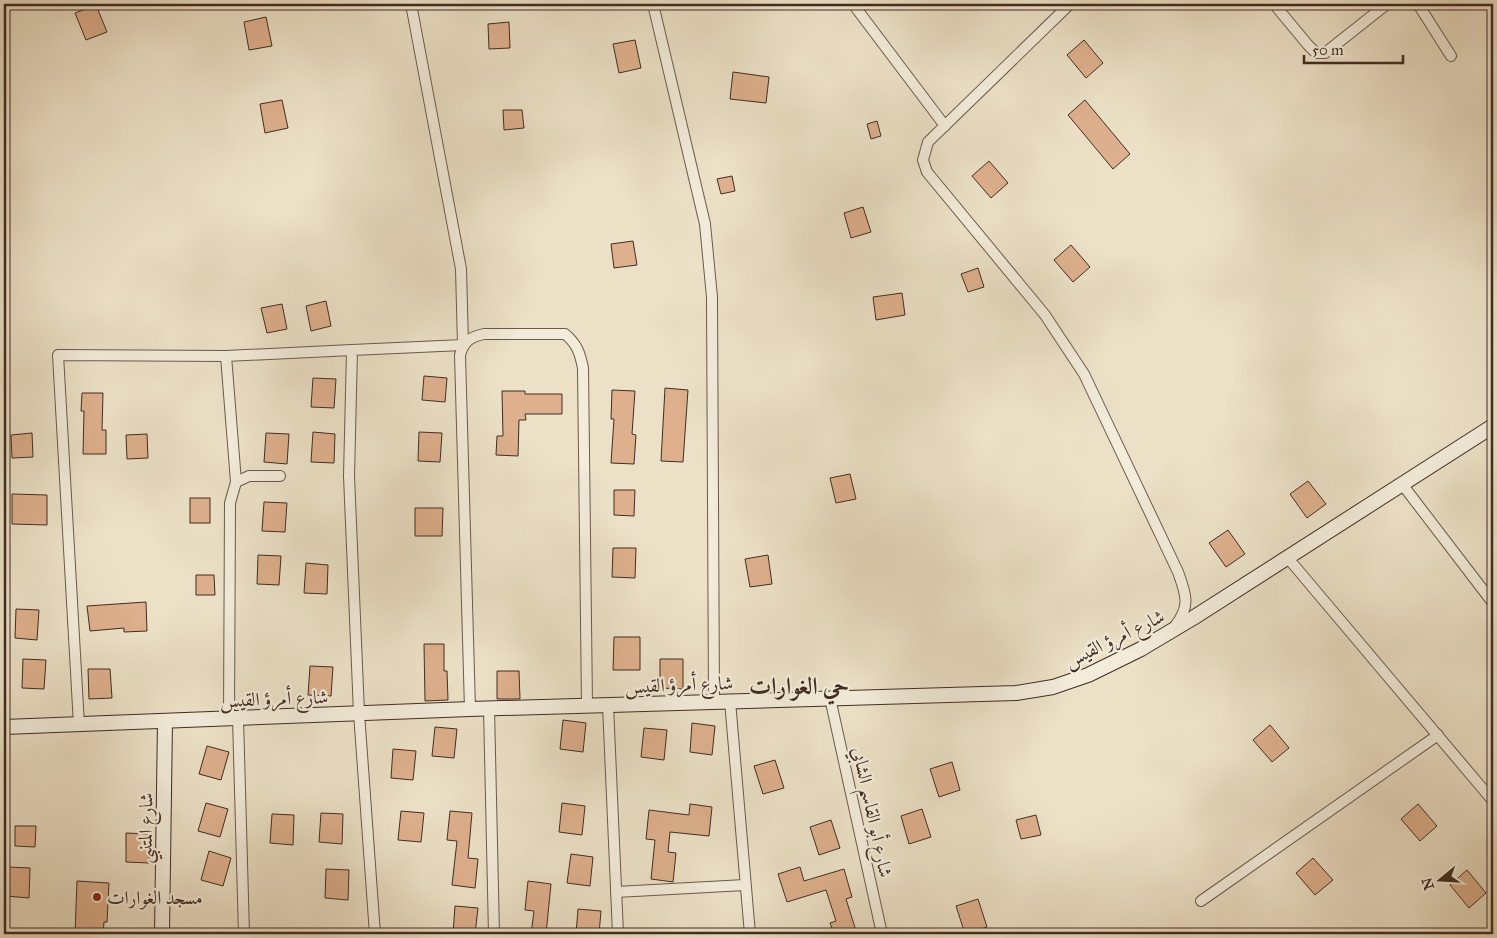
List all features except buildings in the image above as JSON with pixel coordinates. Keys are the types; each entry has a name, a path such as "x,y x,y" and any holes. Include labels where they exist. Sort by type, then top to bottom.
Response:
{"street":[{"path":"411,4 461,269 463,345 460,355 470,709"},
{"path":"653,4 705,224 712,297 714,701"},
{"path":"852,4 945,126"},
{"path":"1070,4 928,142 923,160 927,172 1045,315 1084,374 1178,572 1186,595 1184,615 1171,631"},
{"path":"1274,4 1316,53 1325,53 1387,4"},
{"path":"1418,4 1451,56"},
{"path":"79,725 58,355 226,356 463,345 472,336 484,334 565,334 573,340 580,351 583,368 586,705"},
{"path":"352,350 348,476 359,713 375,934"},
{"path":"226,356 236,482 230,504 233,719 244,934"},
{"name":"شارع أمرؤ القيس","path":"4,728 489,708 1016,693 1053,687 1088,675 1141,649 1493,426"},
{"path":"236,482 249,476 280,476"},
{"path":"1402,484 1493,603"},
{"path":"1287,558 1493,801"},
{"name":"شارع أبو القاسم الشابي","path":"830,698 882,934"},
{"path":"730,701 750,934"},
{"path":"608,705 618,934"},
{"path":"489,708 494,934"},
{"name":"شارع المتنبي","path":"162,934 165,721"},
{"path":"1201,901 1438,735"},
{"path":"616,892 745,885"}],"place":[{"name":"مسجد الغوارات","path":"97,897"}],"district":[{"name":"حي الغوارات","path":"799,686"}]}
